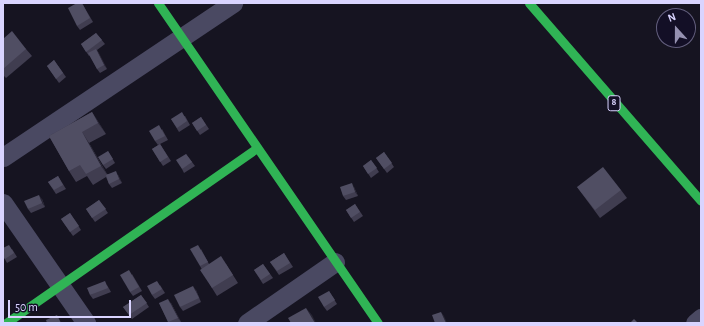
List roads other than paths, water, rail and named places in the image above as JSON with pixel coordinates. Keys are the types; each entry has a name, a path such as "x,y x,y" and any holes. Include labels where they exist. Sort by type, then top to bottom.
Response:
{"street":[{"path":"158,3 378,323"},
{"path":"3,157 180,36 233,3"},
{"name":"8","path":"529,3 701,201"},
{"path":"6,323 257,148"},
{"path":"3,203 86,323"},
{"path":"247,323 335,262"},
{"path":"695,323 701,318"}]}
